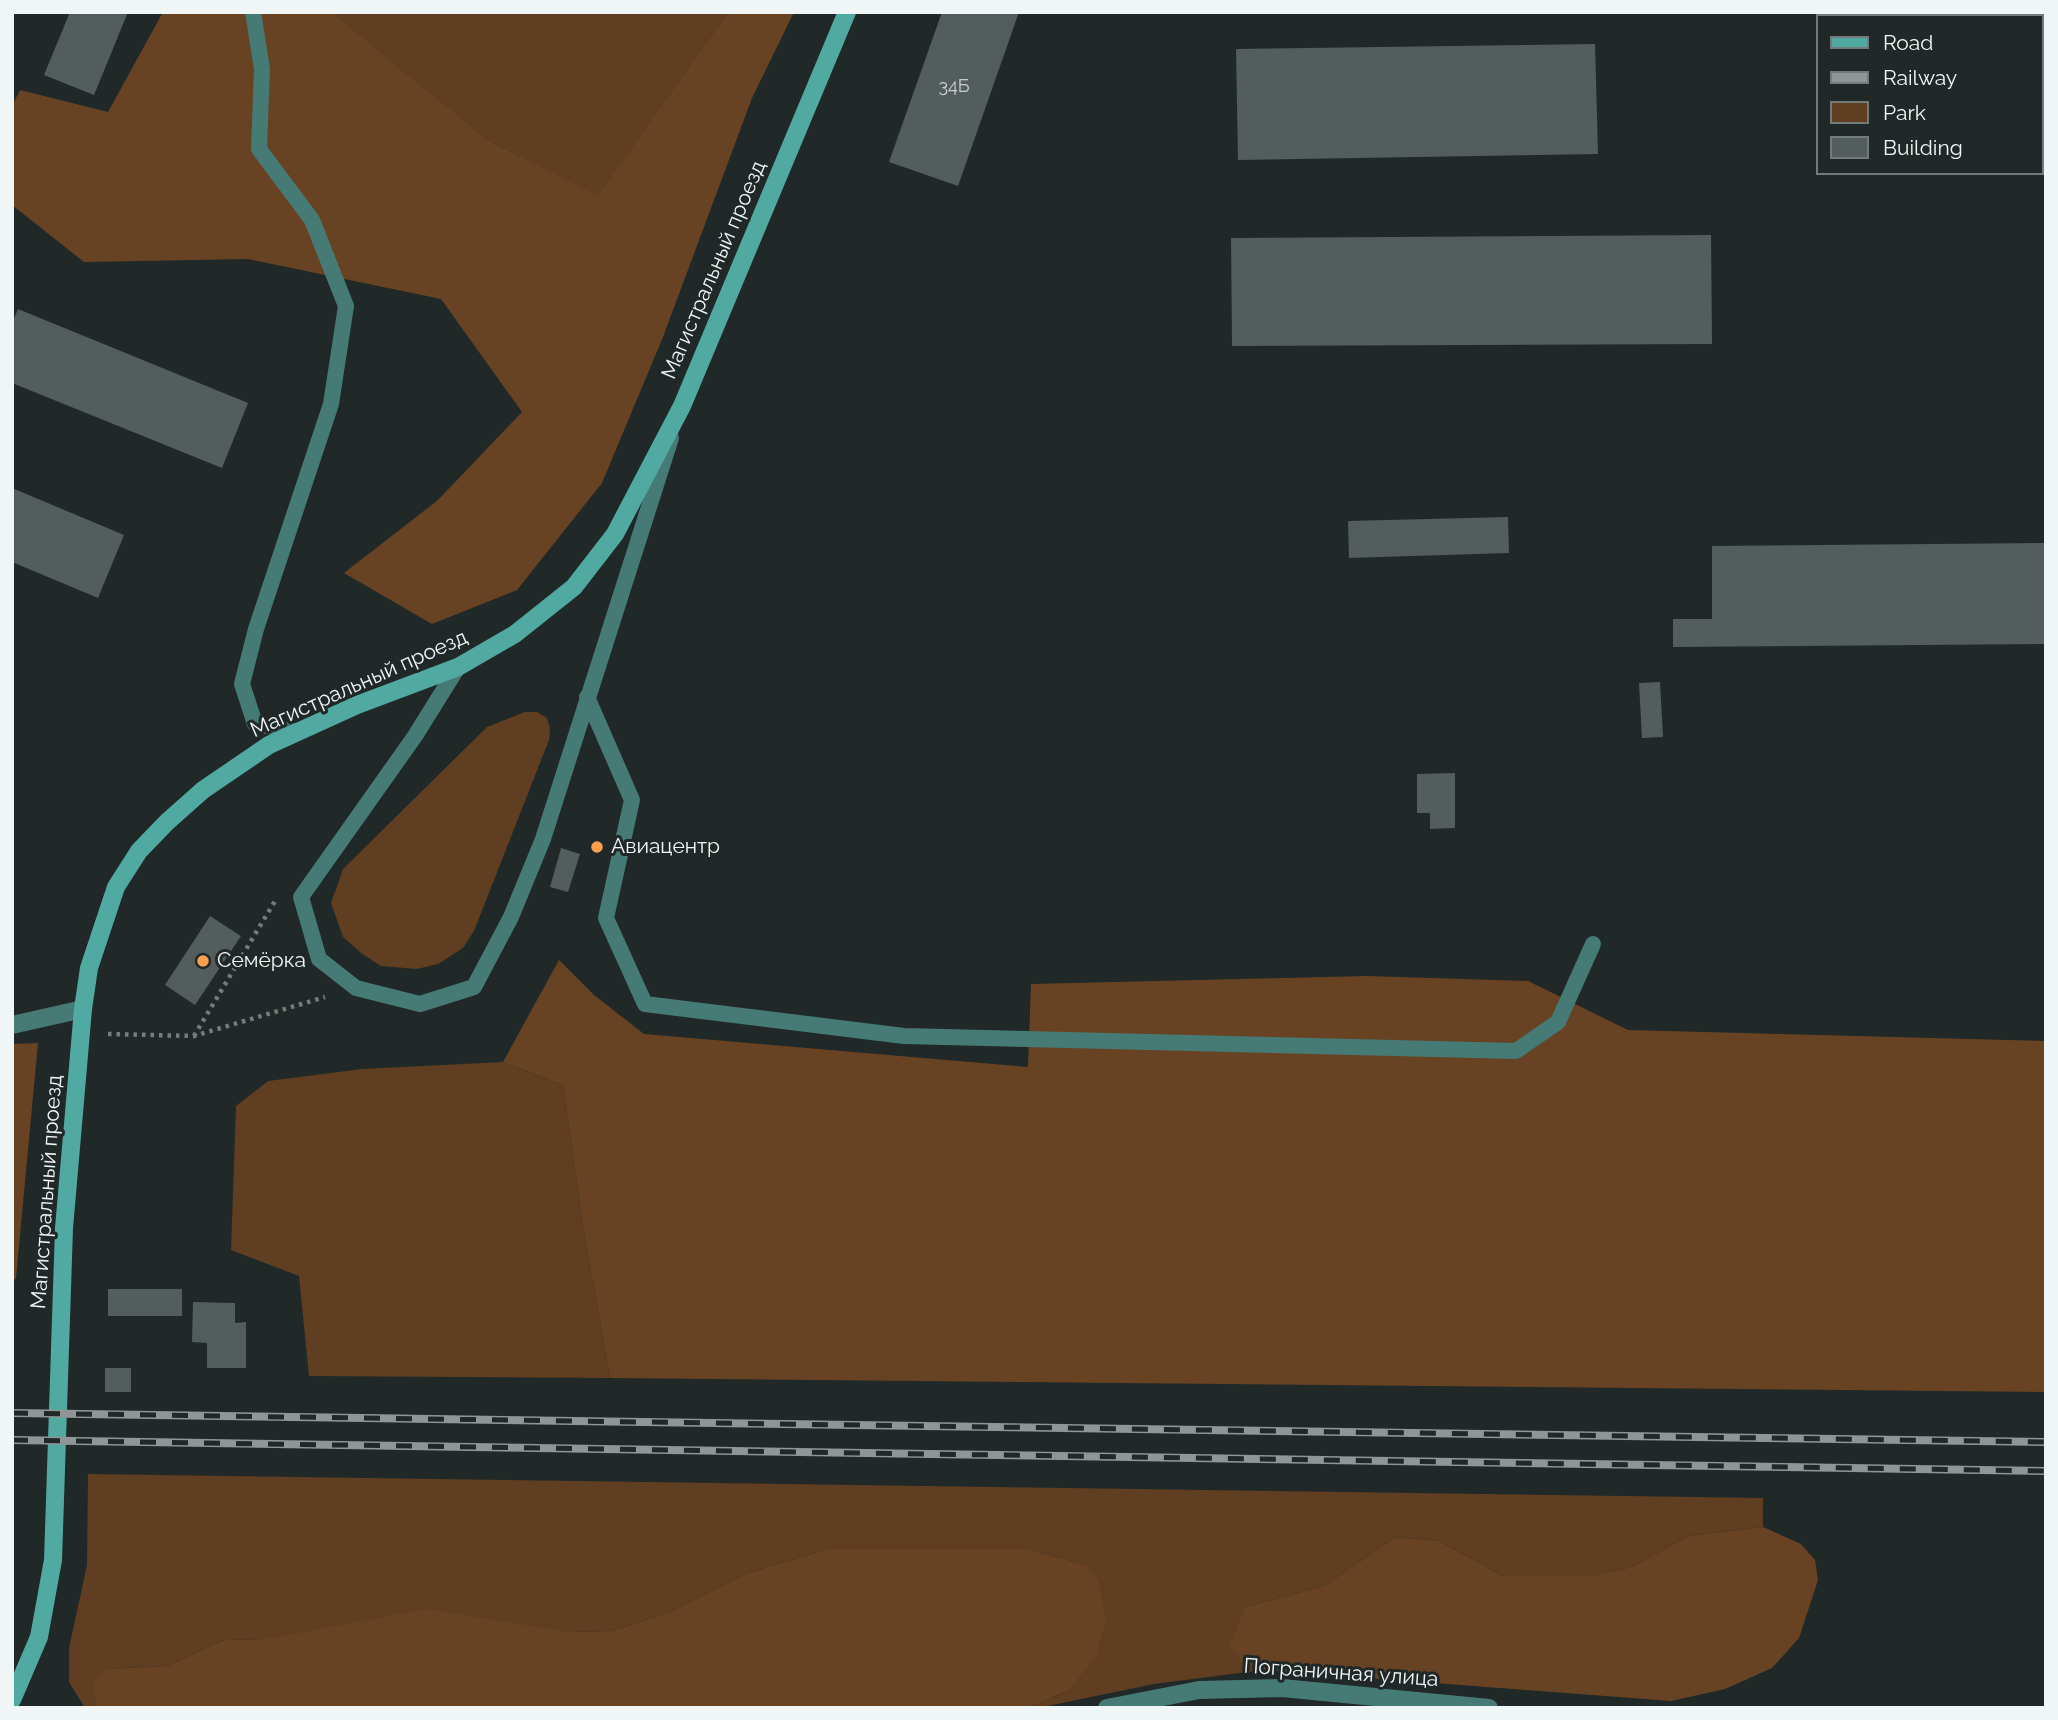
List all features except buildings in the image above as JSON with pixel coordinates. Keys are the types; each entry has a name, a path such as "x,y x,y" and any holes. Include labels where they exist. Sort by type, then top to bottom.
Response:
{"main road":[{"name":"Магистральный проезд","path":"12,1700 39,1637 53,1560 64,1228 83,1009 89,968 100,928 116,887 139,851 203,790 269,745 357,705 458,667 515,634 574,587 615,534 682,406 848,12"}],"street":[{"path":"12,1026 83,1009"},
{"name":"Пограничная улица","path":"1107,1708 1199,1689 1282,1688 1489,1708"}],"lane":[{"path":"254,12 262,69 259,149 312,220 346,306 331,404 256,629 242,684 255,724 298,732"},
{"path":"458,667 415,736 301,897 319,958 356,988 420,1004 474,987 511,917 543,839 682,406"},
{"path":"587,697 632,800 606,918 645,1004 904,1036 1516,1051 1558,1022 1593,944"}],"path":[{"path":"194,1036 277,899"},
{"path":"81,1033 194,1036 356,988"}],"green space":[{"path":"336,12 728,12 598,197 488,140 336,17"},
{"path":"525,712 537,712 547,718 549,740 474,931 463,948 438,964 417,969 381,966 343,937 331,903 343,869 487,727"},
{"path":"503,1062 563,1085 583,1227 610,1378 309,1376 299,1276 231,1250 236,1106 268,1081 362,1069"},
{"path":"88,1474 1763,1498 1763,1527 1688,1536 1632,1567 1589,1576 1503,1576 1439,1541 1396,1537 1324,1586 1245,1607 1243,1663 1263,1670 1154,1684 1038,1708 1029,1708 1067,1691 1086,1565 1027,1549 828,1549 748,1573 671,1612 611,1631 224,1640 167,1666 106,1669 98,1708 85,1708 69,1682 69,1648 87,1565"}],"shaded area":[{"path":"163,12 334,12 488,140 598,196 728,12 794,12 752,98 663,337 602,483 517,590 432,624 344,573 438,500 522,412 441,299 248,259 84,262 12,205 12,106 20,90 108,112"},
{"path":"559,960 594,995 644,1034 1028,1067 1031,984 1367,976 1528,981 1628,1030 2046,1041 2046,1392 610,1378 583,1227 563,1085 503,1062"},
{"path":"38,1043 16,1278 12,1283 12,1044"},
{"path":"1763,1527 1801,1544 1815,1560 1818,1580 1799,1638 1772,1668 1725,1689 1671,1701 1263,1670 1243,1663 1230,1646 1245,1607 1324,1586 1396,1537 1439,1541 1503,1576 1589,1576 1632,1567 1688,1536"},
{"path":"828,1549 1027,1549 1086,1565 1098,1580 1106,1619 1095,1659 1067,1691 1029,1708 98,1708 92,1684 106,1669 167,1666 224,1640 266,1639 427,1609 569,1632 611,1631 671,1612 748,1573"}],"railway":[{"path":"12,1413 2046,1442"},
{"path":"12,1440 2046,1471"}],"place":[{"name":"Авиацентр","path":"597,847"},
{"name":"Семёрка","path":"203,961"}]}
